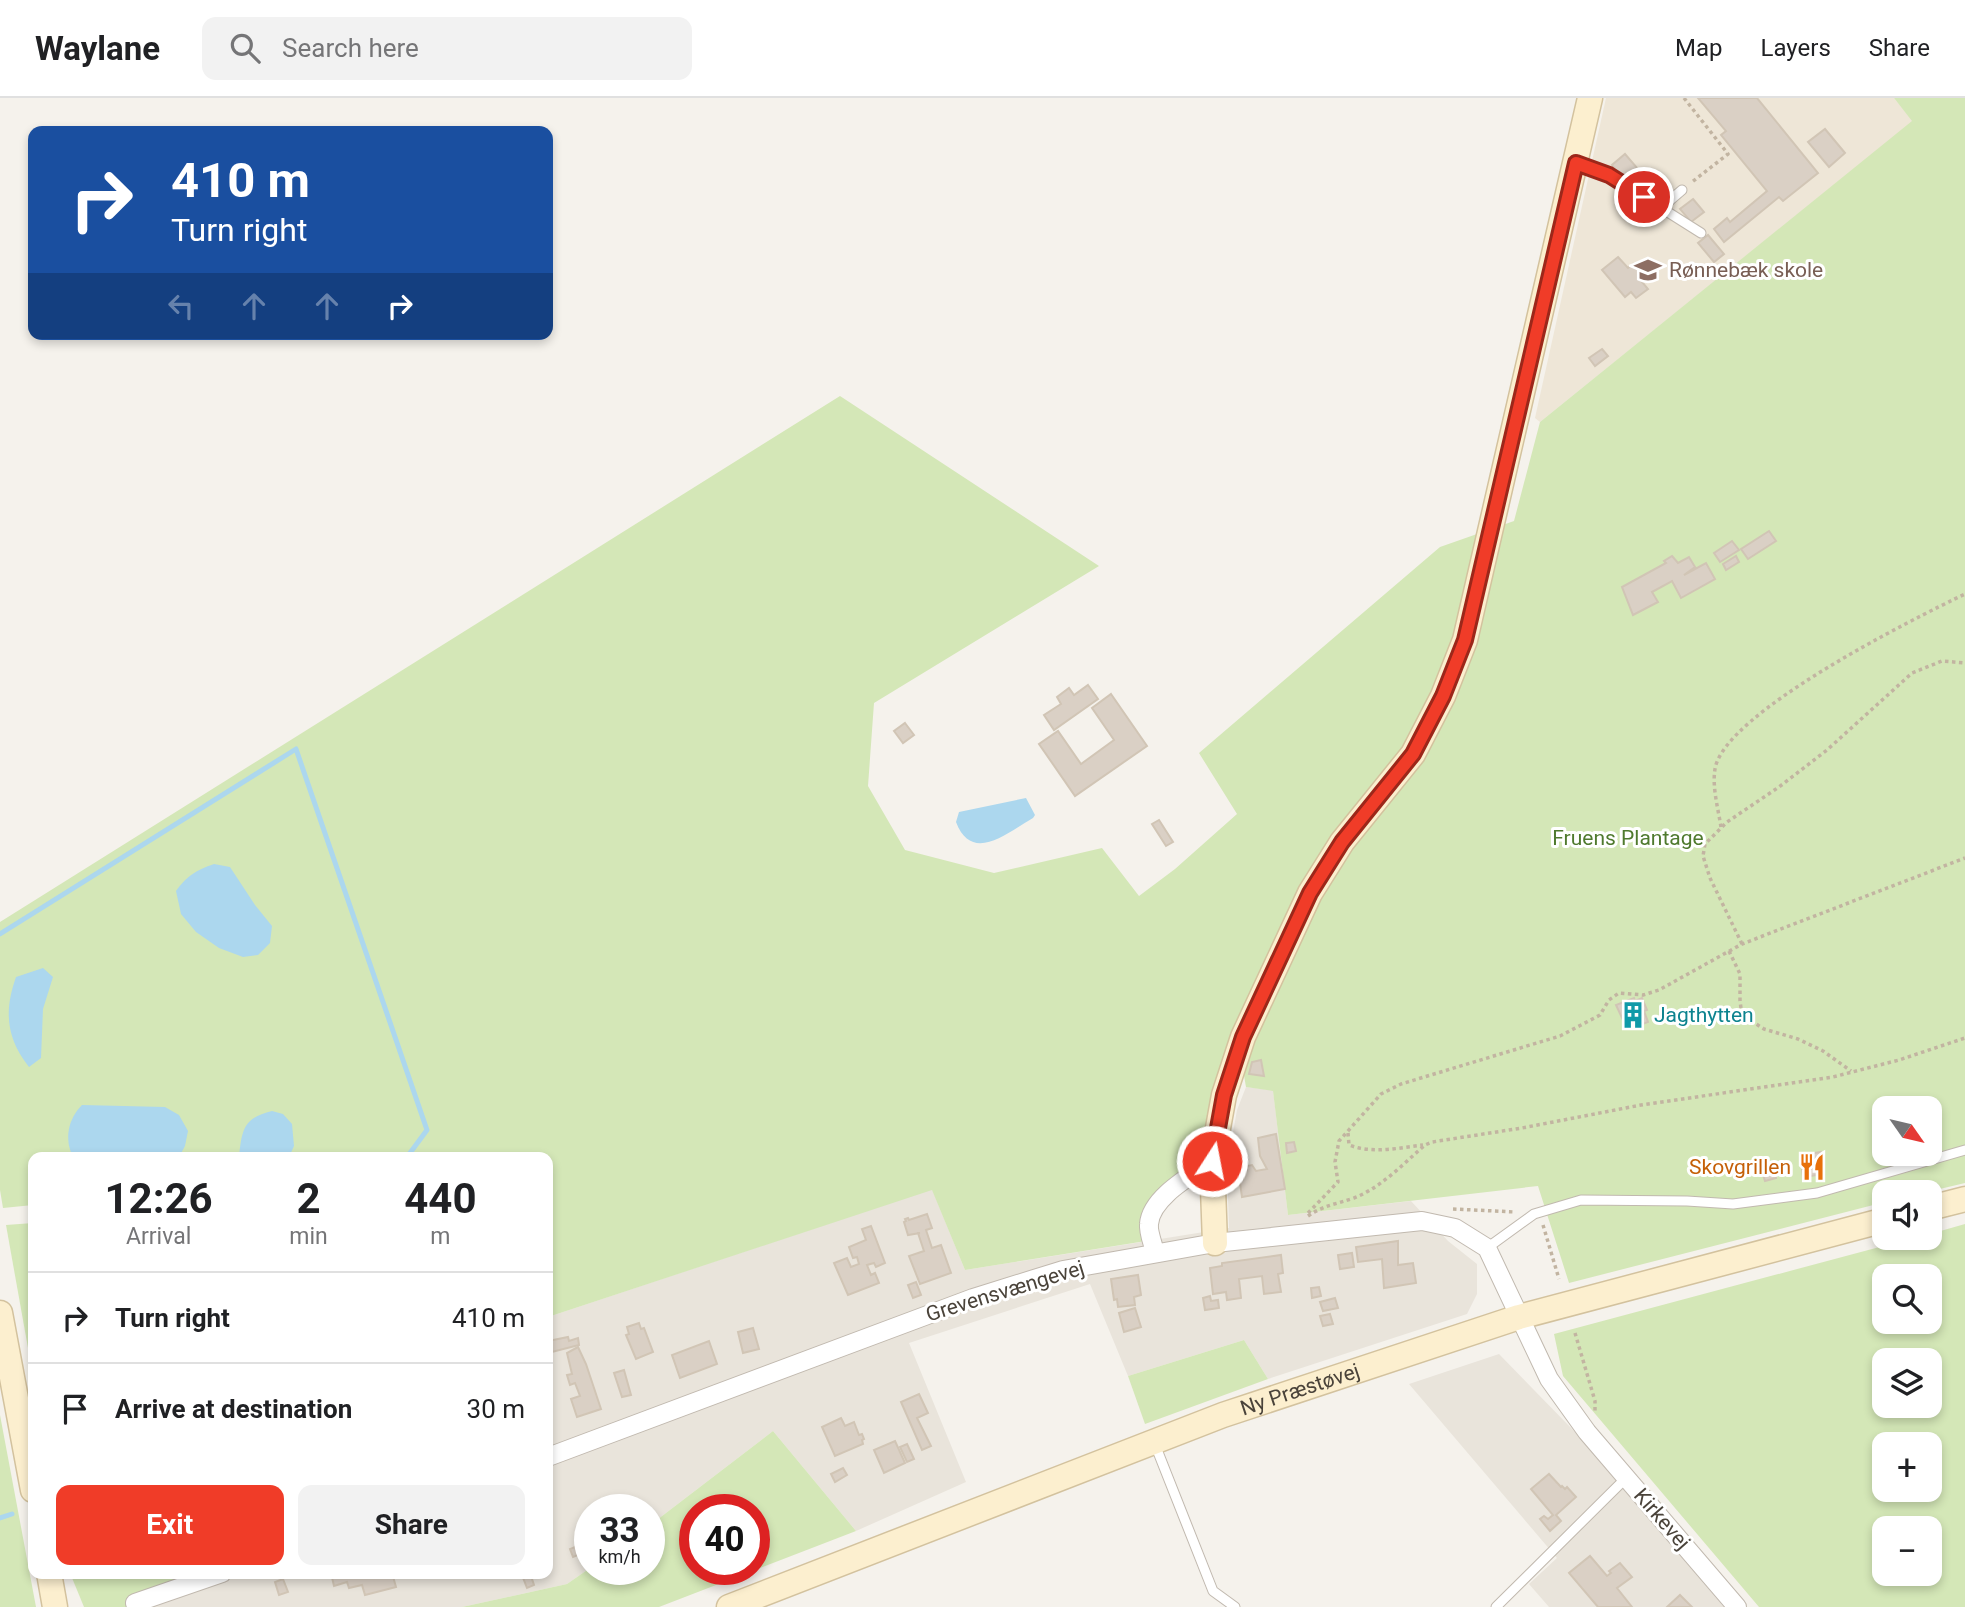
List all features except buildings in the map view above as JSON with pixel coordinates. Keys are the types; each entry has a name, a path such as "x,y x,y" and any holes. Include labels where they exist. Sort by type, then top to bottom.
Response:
{"street":[{"path":"1215,1243 1212,1161 1224,1095 1243,1037 1310,893 1342,842 1413,754 1443,696 1465,640 1590,98"},
{"path":"1155,1252 1149,1224 1158,1203 1178,1184 1212,1161"},
{"path":"1942,1205 1965,1199"},
{"name":"Grevensvængevej","path":"553,1455 973,1298 1063,1270 1215,1243 1422,1221 1455,1228 1487,1248"},
{"name":"Ny Præstøvej","path":"729,1607 1223,1415 1519,1317 1872,1223"},
{"path":"1487,1248 1519,1317"},
{"path":"0,1313 28,1463"},
{"name":"Kirkevej","path":"1519,1317 1549,1379 1587,1432 1737,1607"},
{"path":"50,1579 55,1607"},
{"path":"135,1603 205,1579"}],"lane":[{"path":"1576,163 1609,175 1701,233"},
{"path":"1661,208 1682,190"},
{"path":"1487,1248 1534,1214 1581,1200 1733,1204 1817,1193 1965,1150"},
{"path":"1154,1442 1213,1591 1235,1607"},
{"path":"1496,1607 1626,1478"}],"path":[{"path":"1682,190 1728,153 1684,98"},
{"path":"1721,828 1715,767 1728,743 1760,713 1806,680 1965,594"},
{"path":"1741,944 1710,878 1703,856 1705,844 1721,828 1827,750 1912,674 1942,661 1965,663"},
{"path":"1425,1144 1379,1185 1355,1198 1322,1206 1300,1221 1338,1182 1335,1162 1339,1141 1381,1094 1401,1084 1560,1036 1600,1015 1609,1000 1619,993 1643,995 1676,982 1741,944 1965,858"},
{"path":"1729,951 1740,974 1742,1015 1764,1030 1798,1039 1823,1051 1852,1072"},
{"path":"1348,1132 1349,1145 1359,1149 1376,1150 1425,1144 1641,1105 1728,1094 1852,1072 1965,1038"},
{"path":"1575,1333 1595,1401 1595,1418 1587,1432"}],"shaded area":[{"name":"Rønnebæk skole","path":"1606,98 1894,98 1913,121 1540,422 1535,418"},
{"path":"1246,1087 1273,1090 1288,1215 1411,1201 1448,1241 1477,1264 1477,1294 1467,1314 1268,1379 1244,1340 1128,1376 1090,1284 909,1343 966,1482 856,1531 773,1431 691,1494 679,1494 679,1503 665,1514 665,1494 574,1494 574,1579 567,1584 462,1607 131,1607 187,1579 553,1579 553,1315 932,1189 965,1270 1229,1228 1227,1166 1237,1110"},
{"path":"1499,1354 1574,1431 1724,1607 1549,1607 1529,1584 1557,1558 1409,1384"}],"green space":[{"name":"Fruens Plantage","path":"1894,98 1965,98 1965,1183 1942,1188 1942,1180 1872,1180 1872,1205 1569,1283 1538,1186 1288,1215 1273,1091 1246,1087 1236,1030 1206,1154 1155,1196 1146,1241 965,1270 932,1190 553,1315 553,1152 28,1152 28,1206 3,1208 0,1190 0,922 840,396 1099,566 874,703 868,786 905,850 994,873 1102,848 1139,896 1175,869 1237,814 1199,753 1440,547 1514,521 1540,422 1912,121"},
{"path":"28,1223 28,1348 6,1225"},
{"path":"1965,1224 1965,1607 1759,1607 1563,1376 1554,1334 1872,1249 1942,1250 1942,1231"},
{"path":"1244,1340 1268,1379 1145,1424 1128,1376"},
{"path":"0,1415 28,1564 28,1579 31,1579 36,1607 0,1607"},
{"path":"773,1431 856,1531 770,1564 770,1494 691,1494"},
{"path":"679,1503 679,1585 716,1585 659,1607 462,1607 567,1584 574,1579 574,1585 665,1585 665,1514"},
{"path":"72,1579 187,1579 131,1607 84,1607"}],"water":[{"path":"1026,798 1035,815 1033,818 991,841 971,841 963,835 956,822 959,812"},
{"path":"214,864 230,867 272,926 270,943 258,955 243,957 219,948 196,932 181,914 176,891 192,874"},
{"path":"43,968 53,977 43,1009 41,1058 29,1067 12,1035 9,1024 10,1001 16,977"},
{"path":"82,1105 165,1107 179,1115 188,1131 185,1146 182,1152 71,1152 68,1136"},
{"path":"272,1111 283,1114 292,1124 294,1146 291,1152 240,1152 246,1126 262,1114"}],"waterway":[{"path":"0,934 296,749 427,1130 411,1152"},
{"path":"0,1518 12,1514"}],"place":[{"name":"Rønnebæk skole","path":"1648,270"},
{"name":"Jagthytten","path":"1633,1015"},
{"name":"Skovgrillen","path":"1812,1167"}],"route":[{"path":"1212,1161 1224,1095 1243,1037 1310,893 1342,842 1413,754 1443,696 1465,640 1576,163 1609,175 1644,197"}]}
